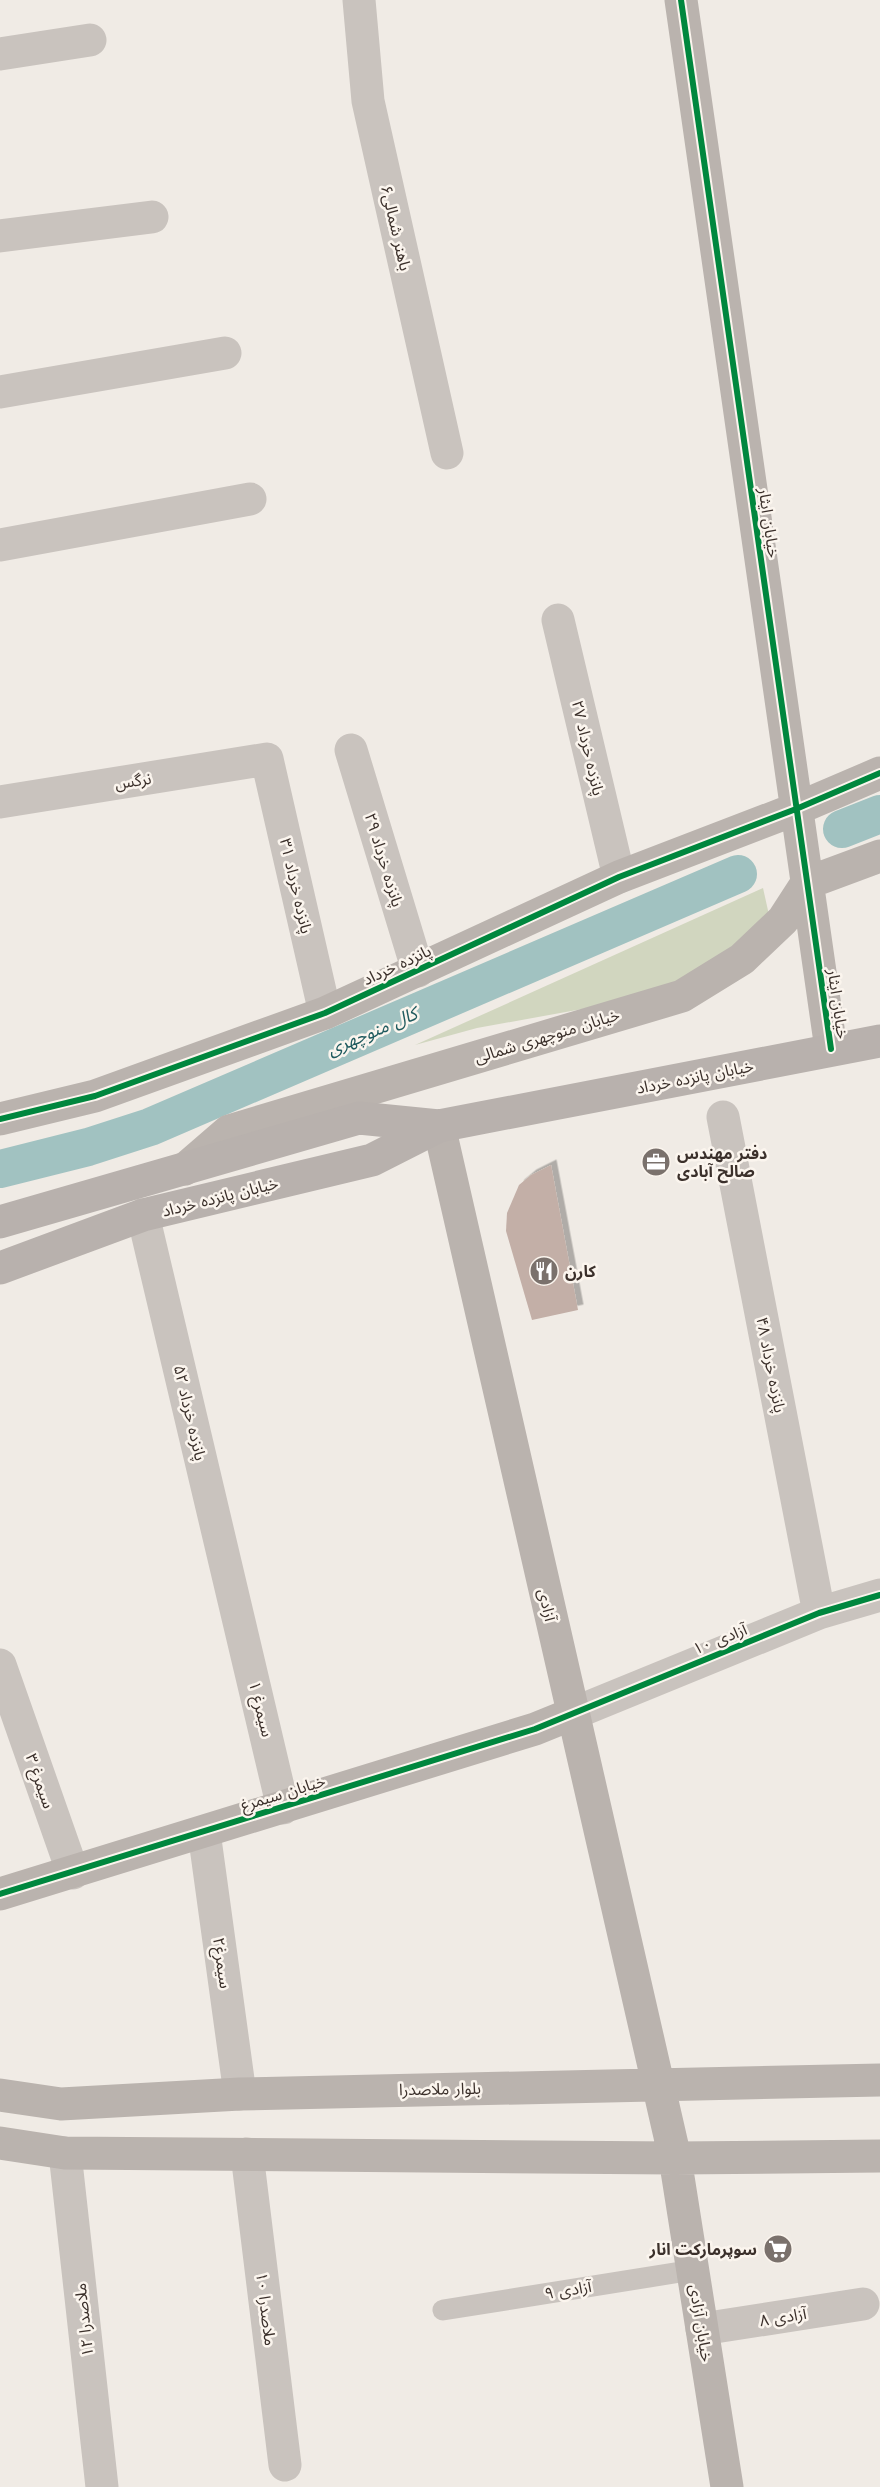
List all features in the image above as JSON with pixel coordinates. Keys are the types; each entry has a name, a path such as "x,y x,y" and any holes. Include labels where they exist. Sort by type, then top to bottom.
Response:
{"main road":[{"name":"خیابان پانزده خرداد","path":"0,1269 143,1215 372,1160 439,1126 880,1041"},
{"name":"خیابان پانزده خرداد","path":"0,1222 359,1118 439,1126"}],"street":[{"name":"باهنر شمالی۶","path":"358,0 368,101 447,453"},
{"name":"خیابان ایثار","path":"681,0 831,1049"},
{"path":"0,54 90,40"},
{"path":"0,236 152,217"},
{"path":"0,392 225,353"},
{"path":"0,545 250,499"},
{"name":"پانزده خرداد ۲۷","path":"558,620 619,877"},
{"name":"پانزده خرداد ۲۹","path":"351,750 418,971"},
{"name":"نرگس","path":"0,802 267,759"},
{"name":"پانزده خرداد ۳۱","path":"267,759 325,1014"},
{"path":"796,809 880,772"},
{"name":"پانزده خرداد","path":"0,1119 95,1096 325,1014 619,877 796,809"},
{"path":"807,884 880,856"},
{"name":"خیابان منوچهری شمالی","path":"184,1169 229,1131 682,996 742,959 783,920 807,884"},
{"name":"پانزده خرداد ۴۸","path":"723,1117 819,1613"},
{"name":"آزادی","path":"439,1126 658,2084"},
{"name":"پانزده خرداد ۵۲","path":"143,1215 237,1610"},
{"name":"آزادی ۱۰","path":"572,1714 819,1613 880,1595"},
{"name":"سیمرغ ۱","path":"237,1610 283,1808"},
{"name":"سیمرغ ۳","path":"4,1677 73,1873"},
{"name":"خیابان سیمرغ","path":"0,1894 535,1729 572,1714"},
{"name":"سیمرغ۲","path":"204,1832 240,2094"},
{"name":"بلوار ملاصدرا","path":"0,2095 61,2104 240,2094 880,2080"},
{"name":"خیابان آزادی","path":"658,2084 675,2158 727,2487"},
{"path":"61,2104 65,2153"},
{"path":"0,2143 65,2153 675,2158 880,2156"},
{"name":"ملاصدرا ۱۲","path":"65,2153 102,2487"},
{"name":"ملاصدرا ۱۰","path":"247,2154 285,2465"},
{"name":"آزادی ۸","path":"702,2329 863,2304"}],"lane":[{"name":"آزادی ۹","path":"443,2310 693,2270"}],"green space":[{"path":"763,888 769,915 728,953 674,983 588,1008 477,1028 415,1045"}],"building":[{"name":"کارن","path":"551,1165 578,1310 532,1320 506,1231 507,1213 519,1185 531,1175"}],"waterway":[{"name":"کال منوچهری","path":"842,829 880,814"},
{"name":"کال منوچهری","path":"0,1169 88,1147 150,1127 738,874"}],"cycle path":[{"path":"681,0 831,1049"},
{"path":"0,1119 95,1096 325,1013 619,877 796,809 880,773"},
{"path":"0,1894 535,1729 819,1613 880,1595"}],"place":[{"name":"دفتر مهندس صالح آبادی","path":"656,1162"},
{"name":"کارن","path":"544,1271"},
{"name":"سوپرمارکت انار","path":"778,2249"}]}
